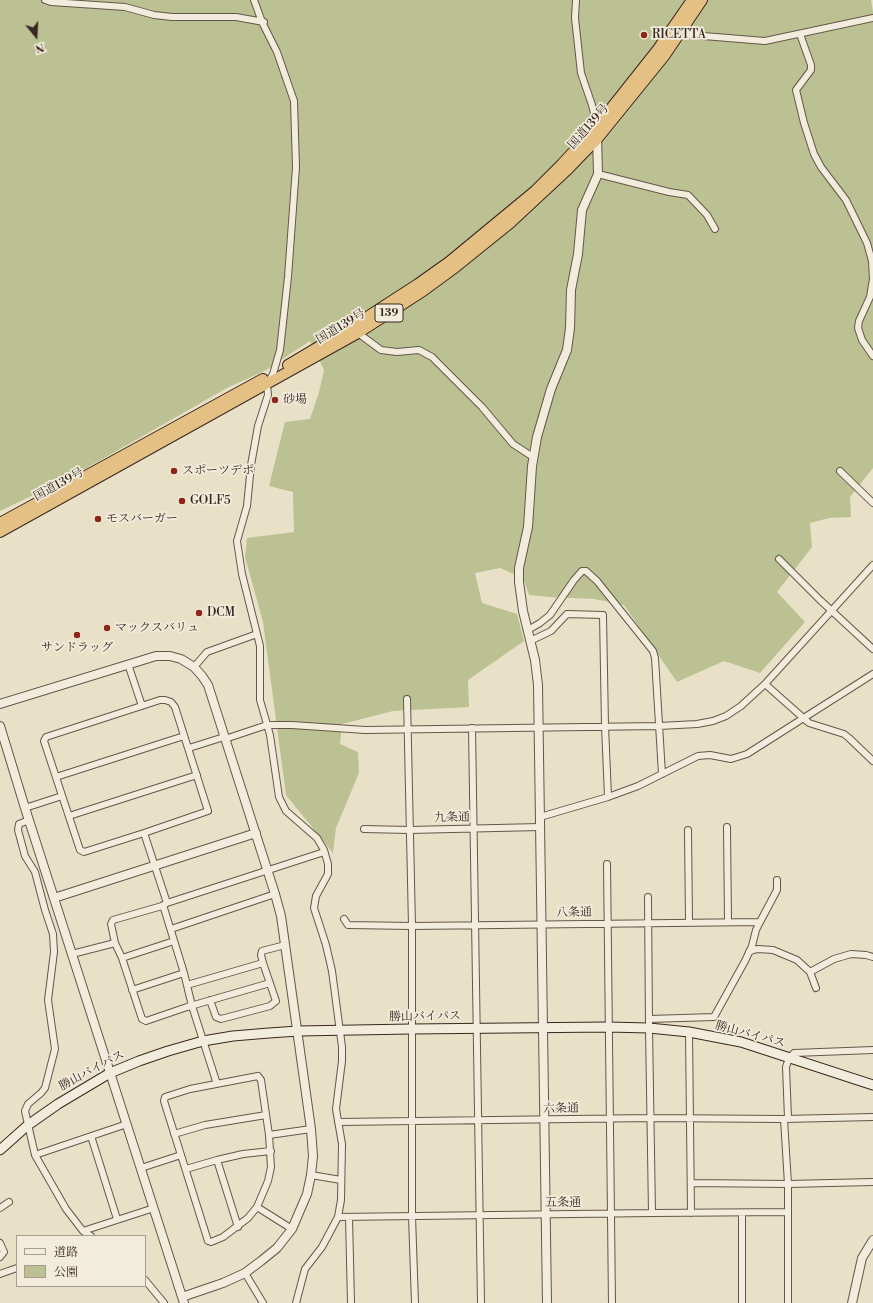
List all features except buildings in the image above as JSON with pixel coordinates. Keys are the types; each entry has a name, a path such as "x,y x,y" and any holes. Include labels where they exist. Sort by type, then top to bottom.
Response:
{"highway":[{"name":"国道139号","path":"0,523 273,374 379,310 449,262 535,191 562,164 597,126 658,49 692,0"},
{"name":"国道139号","path":"0,532 358,333 423,291 487,242 540,197 597,139 657,65 702,0"}],"main road":[{"name":"勝山バイパス","path":"0,1150 28,1125 58,1104 110,1073 138,1061 204,1041 233,1036 298,1031 608,1027 649,1024 741,1042 873,1085"}],"street":[{"path":"44,0 51,2 125,7 154,15 172,17 236,17 264,22"},
{"path":"254,0 277,52 294,101 296,167 289,261 280,350 273,374 267,384 268,395 258,426 251,465 247,506 237,541 242,574 260,646 260,700 270,735 279,797 286,811 317,838 328,864 328,874 316,896 314,908 329,958 342,1047 342,1061 336,1109 342,1144 338,1217 322,1247 305,1269 296,1303"},
{"path":"546,1303 538,685 535,660 522,604 519,568 528,527 533,457 537,437 551,389 567,350 570,328 570,290 578,254 582,210 598,174 597,126 592,105 581,73 575,18 576,0"},
{"path":"679,34 765,41 873,18"},
{"path":"800,34 811,65 811,70 796,90 804,123 814,154 821,167 846,200 867,243 872,261 873,279 870,297 859,322 858,328 862,340 873,356"},
{"path":"598,174 669,192 688,195 707,215 715,229"},
{"path":"358,333 382,350 397,352 419,350 432,357 482,407 513,444 533,457"},
{"path":"840,471 873,503"},
{"path":"779,558 873,649"},
{"path":"188,748 225,738 266,724 365,730 659,726 697,724 713,721 726,716 741,706 765,684 873,565"},
{"path":"528,630 550,615 582,571 586,571 597,581 653,651 655,658 662,774"},
{"path":"530,641 551,631 567,614 603,615 608,797"},
{"path":"194,667 207,652 257,634"},
{"path":"0,704 156,656 170,656 181,659 194,667 208,685 268,870 281,916 298,1031 311,1129 313,1156 311,1174 307,1194 292,1229 276,1248 245,1273 183,1300 0,726"},
{"path":"128,664 142,706"},
{"path":"540,817 608,797 638,786 698,756 710,755 730,759 747,754 873,674"},
{"path":"765,684 809,723 844,734 873,761"},
{"path":"407,699 412,926 412,1216 415,1303"},
{"path":"160,700 165,700 171,702 175,707 208,811 84,852 80,850 44,741 46,737 142,706 160,700"},
{"path":"472,728 478,1120 481,1215 481,1303"},
{"path":"56,777 184,736"},
{"path":"69,816 197,775"},
{"path":"25,808 62,796"},
{"path":"29,820 19,824 18,830 25,856 35,872 53,934 54,952 48,1000 55,1049 45,1088 42,1093 28,1104 25,1111 34,1154 66,1209 83,1231 89,1235"},
{"name":"九条通","path":"364,829 410,830 540,827"},
{"path":"727,827 728,922"},
{"path":"688,830 689,922"},
{"path":"144,833 155,866 170,929 184,973 192,1006 217,1084"},
{"path":"54,898 256,833"},
{"path":"270,983 210,1000 146,1021 142,1018 122,958 115,943 111,924 113,920 324,852"},
{"path":"606,864 612,1303"},
{"path":"649,1024 714,1017 752,946 756,930 777,890 777,880"},
{"path":"170,929 275,894"},
{"path":"648,897 650,923 649,1024 652,1213"},
{"name":"八条通","path":"344,919 348,925 412,926 760,922"},
{"path":"122,958 174,941"},
{"path":"72,954 115,943"},
{"path":"210,1000 216,1017 221,1019 270,1006 276,1001 263,963 262,951 285,945"},
{"path":"749,952 758,949 773,950 797,960 810,972 816,988"},
{"path":"810,972 834,959 851,954 873,957"},
{"path":"187,985 263,963"},
{"path":"132,990 184,973"},
{"path":"689,1032 691,1213"},
{"path":"788,1303 786,1067 789,1058 794,1053 873,1050"},
{"path":"258,1076 261,1080 266,1115 271,1151 271,1167 268,1181 257,1207 238,1226 224,1237 211,1242 208,1241 164,1101 165,1097 217,1084 258,1076"},
{"path":"174,1134 205,1125 266,1115"},
{"name":"六条通","path":"338,1122 412,1120 650,1118 786,1119 873,1117"},
{"path":"34,1154 127,1124"},
{"path":"269,1135 311,1129"},
{"path":"91,1136 117,1220"},
{"path":"186,1169 243,1154 271,1151"},
{"path":"141,1168 181,1155"},
{"path":"217,1160 238,1226"},
{"path":"311,1174 341,1180"},
{"path":"691,1183 788,1184 873,1182"},
{"path":"0,1208 9,1202"},
{"path":"257,1207 292,1229"},
{"path":"83,1231 154,1208"},
{"name":"五条通","path":"338,1217 787,1212"},
{"path":"742,1213 742,1303"},
{"path":"349,1217 351,1303"},
{"path":"852,1303 862,1258 873,1240"},
{"path":"0,1243 4,1252 0,1257"},
{"path":"0,1274 16,1268"},
{"path":"245,1273 263,1303"},
{"path":"146,1281 164,1303"}],"green space":[{"path":"0,0 871,0 873,12 873,468 850,497 851,517 829,518 810,523 812,547 777,592 805,622 760,673 724,661 677,682 624,605 594,599 529,595 523,578 500,568 475,573 482,603 517,614 524,641 468,680 469,707 393,711 342,724 340,744 358,752 359,773 336,828 333,853 286,795 263,622 245,557 247,538 294,532 293,492 269,486 285,422 310,419 319,392 324,370 310,341 266,370 227,388 71,477 0,511"}],"place":[{"name":"RICETTA","path":"644,35"},
{"name":"砂場","path":"275,400"},
{"name":"スポーツデポ","path":"174,471"},
{"name":"GOLF5","path":"182,501"},
{"name":"モスバーガー","path":"98,519"},
{"name":"DCM","path":"199,613"},
{"name":"マックスバリュ","path":"107,628"},
{"name":"サンドラッグ","path":"77,635"}]}
